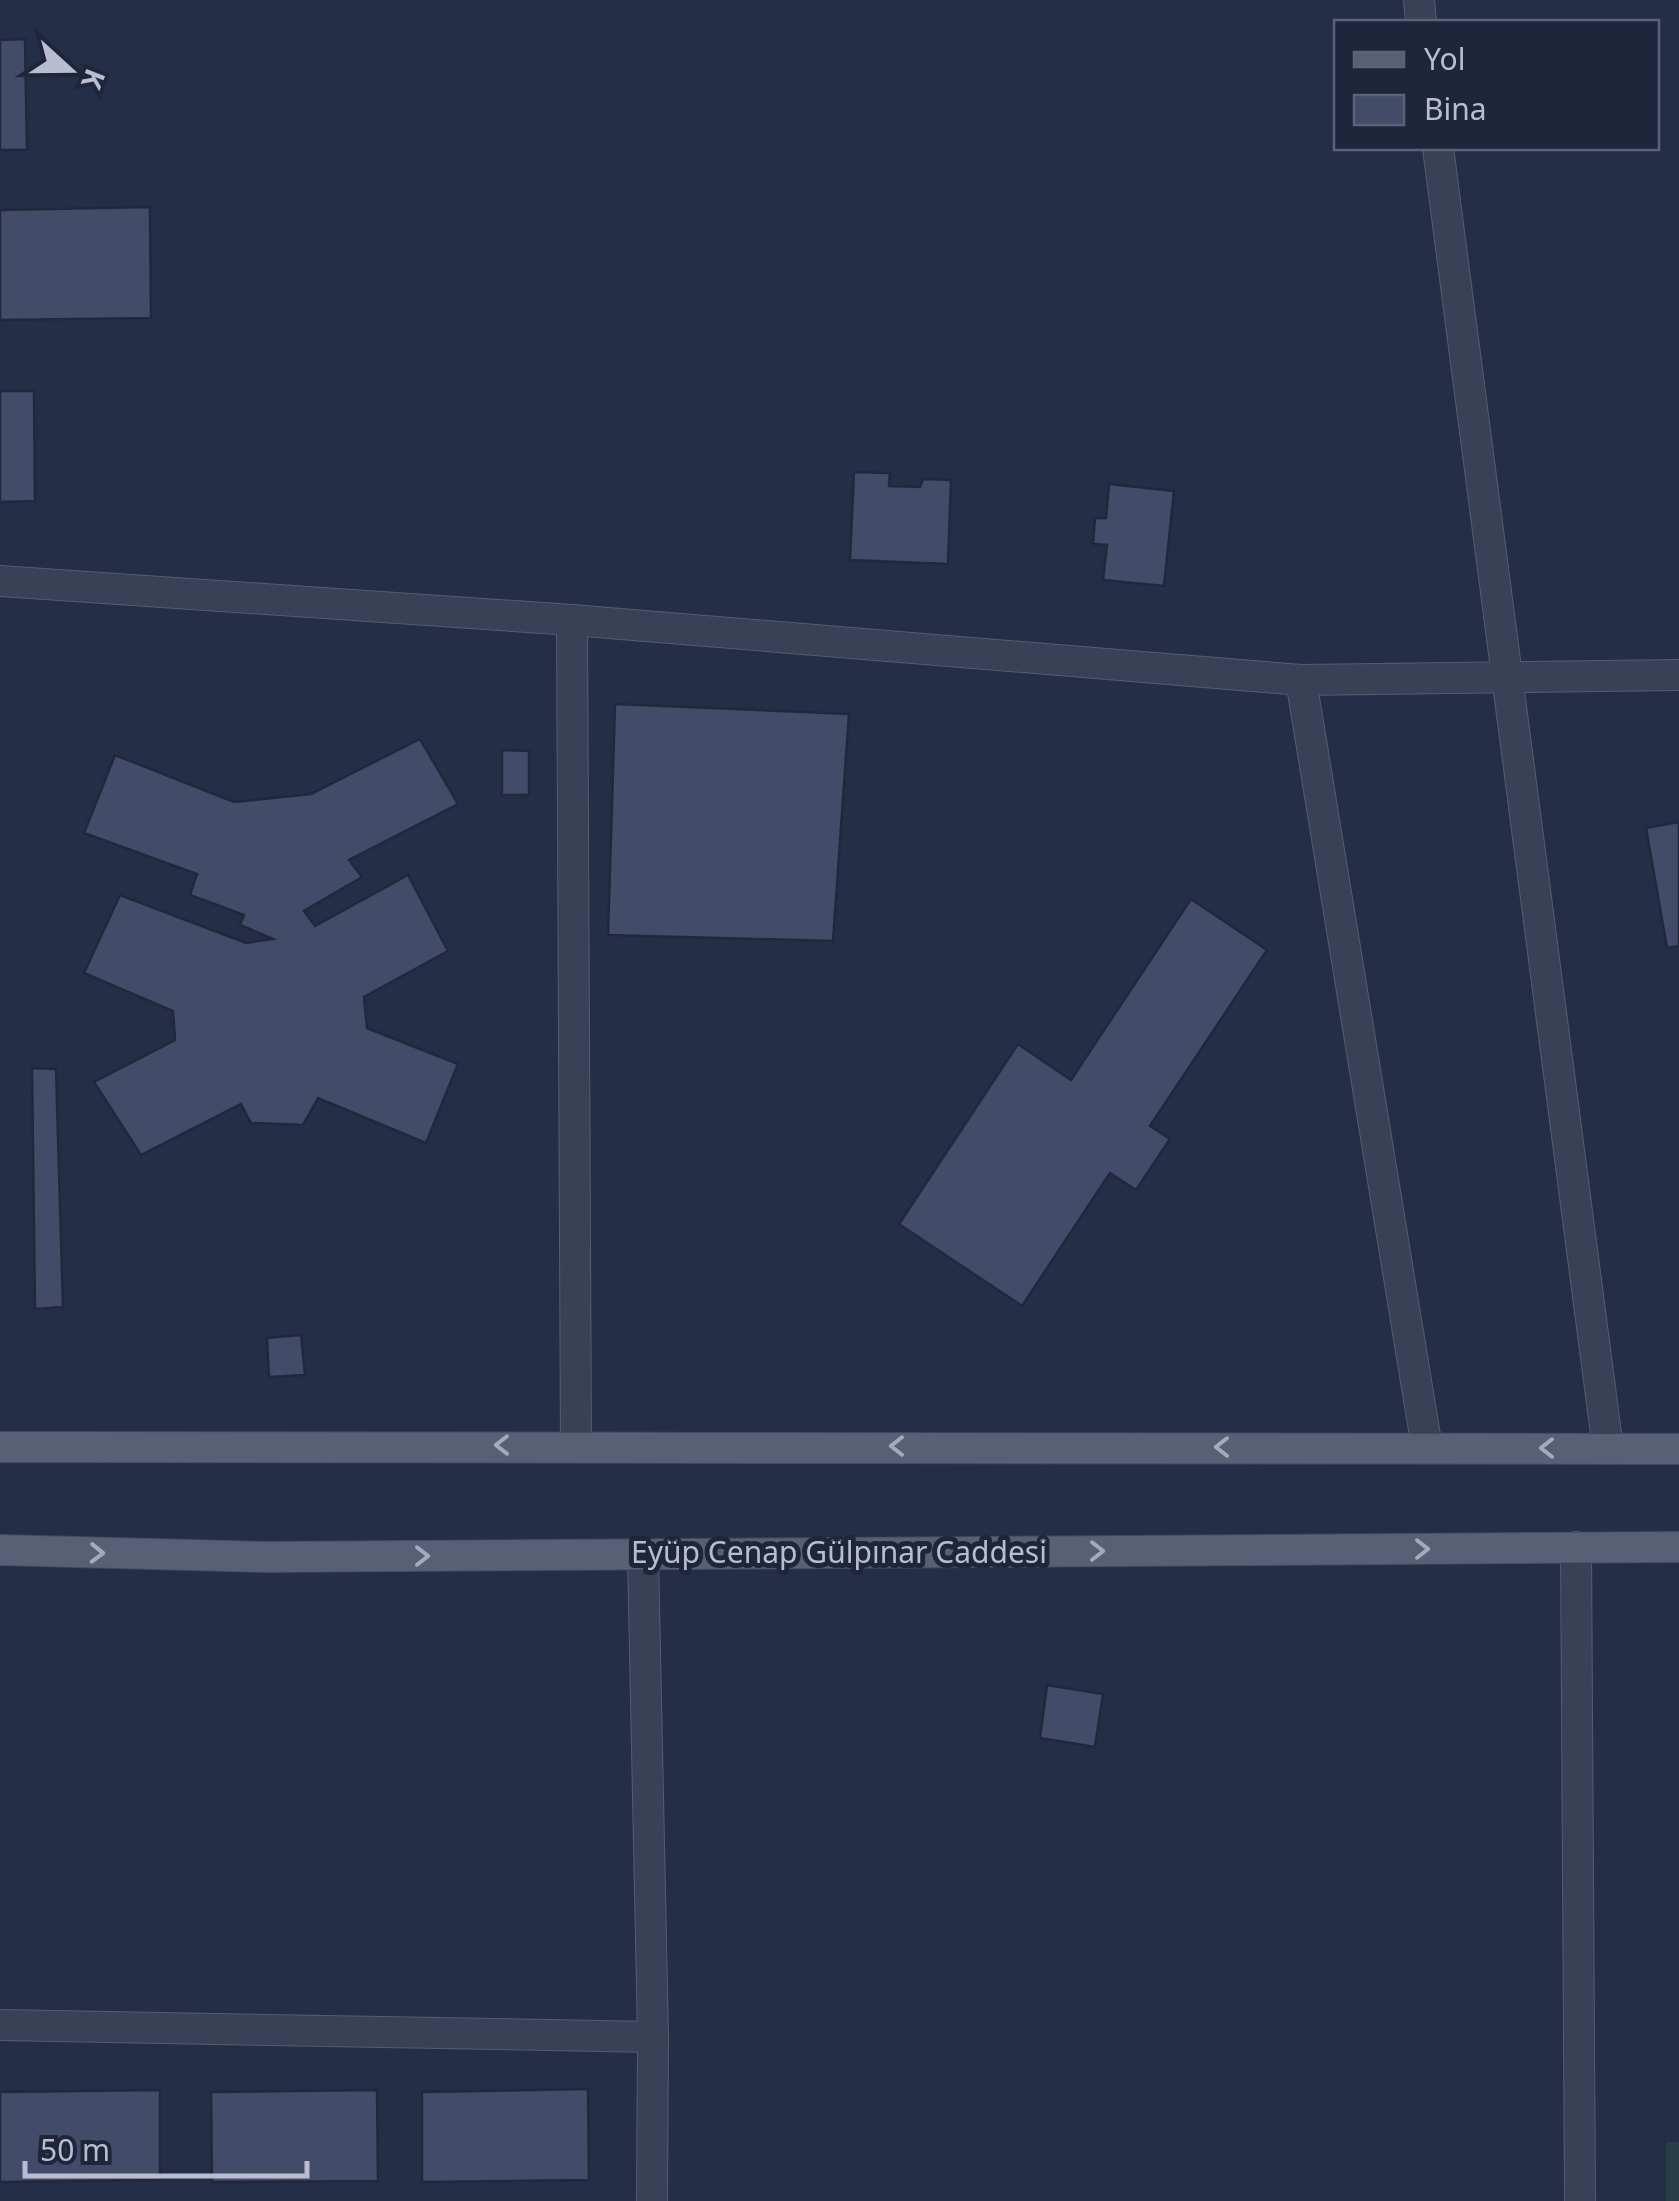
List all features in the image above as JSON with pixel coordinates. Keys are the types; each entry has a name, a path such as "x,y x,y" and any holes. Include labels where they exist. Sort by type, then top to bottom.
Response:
{"main road":[{"path":"0,1448 1679,1448"},
{"name":"Eyüp Cenap Gülpınar Caddesi","path":"0,1550 266,1557 1679,1547"}],"street":[{"path":"1438,150 1608,1448"},
{"path":"0,581 572,620 1301,680 1679,675"},
{"path":"572,620 576,1446"},
{"path":"1301,680 1427,1448"},
{"path":"1576,1547 1580,2201"},
{"path":"642,1555 653,2037 652,2201"},
{"path":"0,2026 653,2037"}],"shaded area":[{"path":"1666,2142 1679,2142 1679,2201 1666,2201"}],"building":[{"path":"25,39 27,150 0,150 0,40"},
{"path":"150,207 151,318 0,320 0,210"},
{"path":"0,391 34,391 35,501 0,502"},
{"path":"854,472 890,473 889,486 920,487 923,479 951,480 948,564 850,560"},
{"path":"1109,484 1174,491 1164,586 1103,580 1107,545 1093,544 1095,518 1106,518"},
{"path":"615,704 849,714 833,941 608,935"},
{"path":"420,739 458,804 349,860 362,877 304,911 315,926 408,875 448,951 364,997 367,1028 458,1064 426,1143 318,1098 303,1125 251,1123 241,1104 141,1155 94,1082 175,1040 173,1011 84,973 120,895 246,943 273,939 240,925 244,915 190,895 197,874 84,833 115,755 234,802 311,794"},
{"path":"502,750 529,751 529,795 502,795"},
{"path":"1679,822 1679,946 1667,948 1646,828"},
{"path":"1191,899 1267,950 1150,1126 1170,1139 1136,1190 1110,1173 1022,1306 899,1224 1018,1044 1071,1080"},
{"path":"32,1068 56,1069 63,1307 35,1309"},
{"path":"301,1335 305,1375 269,1377 267,1338"},
{"path":"1047,1685 1103,1694 1095,1747 1040,1738"},
{"path":"588,2089 589,2180 422,2182 422,2092"},
{"path":"160,2090 160,2180 0,2182 0,2092"},
{"path":"377,2090 378,2181 212,2182 211,2092"}]}
